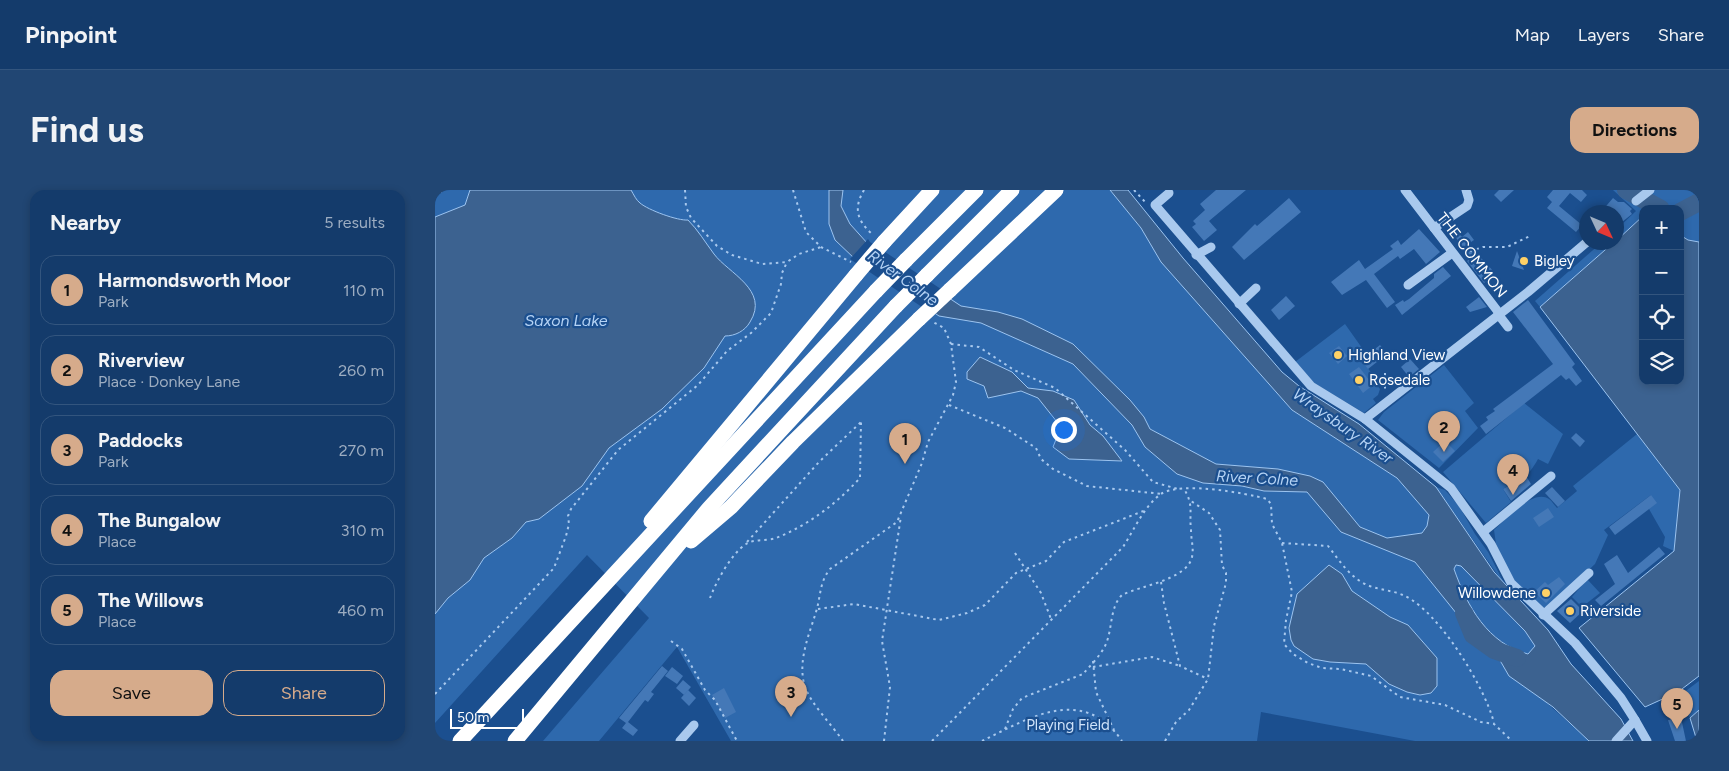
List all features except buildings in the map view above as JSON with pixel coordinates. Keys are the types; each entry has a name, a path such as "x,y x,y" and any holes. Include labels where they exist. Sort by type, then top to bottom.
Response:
{"highway":[{"path":"612,575 661,508 884,242 932,190"},
{"path":"460,741 876,291 976,190"},
{"path":"515,741 709,508 896,306 1012,190"},
{"path":"660,567 731,507 793,442 919,319 1056,190"}],"street":[{"name":"THE COMMON","path":"1405,190 1508,328"},
{"path":"1434,228 1467,206 1469,200 1466,190"},
{"path":"1635,201 1647,192"},
{"path":"1169,193 1155,205 1196,255 1311,386 1365,419 1451,488 1483,532 1511,583 1588,658 1621,698 1632,723 1647,741"},
{"path":"1196,255 1211,246"},
{"path":"1365,419 1579,248"},
{"path":"1408,285 1454,256"},
{"path":"1239,304 1257,288"},
{"path":"1483,532 1551,476"},
{"path":"1543,615 1589,573"},
{"path":"1616,741 1632,723"},
{"path":"680,741 694,725"}],"path":[{"path":"435,196 443,190"},
{"path":"685,190 686,207 691,218 724,250 762,264 787,262"},
{"path":"435,694 554,568 566,536 569,524 568,516 571,509 618,450 698,385 727,351 751,333 771,313 781,284 781,273 787,262 799,254 821,247 806,232 793,190"},
{"path":"864,190 858,200 857,215 871,233"},
{"path":"1454,256 1472,249 1507,247 1530,236"},
{"path":"884,741 890,687 882,641 901,515 928,442 949,405 956,382 951,344 943,328"},
{"path":"951,344 979,346 1014,370 1055,388 1125,450 1153,482 1182,490 1191,500 1209,513 1220,530 1222,565 1226,582 1214,626 1208,679 1189,710 1176,722 1165,741"},
{"path":"1385,372 1385,390"},
{"path":"949,405 1005,428 1036,448 1041,459 1053,469 1087,486 1162,494 1197,488 1267,499 1271,504 1272,524 1281,543 1293,592 1286,620 1285,644 1293,654 1322,668 1362,672 1379,680 1400,697 1445,706 1481,722 1494,724"},
{"path":"710,598 717,578 746,544 819,462 861,422 860,478 839,500 812,519 775,538 746,544"},
{"path":"932,741 1123,547 1146,510 1162,494"},
{"path":"1005,729 1013,709 1022,698 1083,674 1105,647 1117,599 1130,590 1161,582 1181,571 1192,560 1191,500"},
{"path":"817,610 854,604 912,617 939,620 967,613 985,605 1016,573 1046,562 1064,542 1075,536 1146,510"},
{"path":"843,741 806,689 803,675 806,644 821,597 819,588 822,579 829,569 890,528 901,515"},
{"path":"1281,543 1328,546 1346,570 1365,584 1406,597 1434,619 1474,676 1490,708 1494,724 1512,741"},
{"path":"1015,553 1041,593 1051,619"},
{"path":"1161,582 1164,603 1180,666"},
{"path":"671,641 682,649 737,741"},
{"path":"1093,667 1151,657 1180,666 1208,679"},
{"path":"1093,661 1096,692 1122,741"},
{"path":"982,741 1039,714 1067,708 1086,712 1115,731"}],"green space":[{"name":"Playing Field","path":"435,190 1110,190 1141,228 1161,261 1292,410 1397,478 1429,515 1427,526 1422,533 1416,562 1473,635 1494,650 1497,658 1589,741 1415,741 1261,712 1257,741 731,741 677,647 599,741 543,741 649,618 587,555 435,723"},
{"path":"1613,190 1699,190 1699,242 1684,238 1684,205 1639,205 1639,220 1624,234 1624,222 1636,211"},
{"path":"1593,250 1605,250 1540,307 1535,301"},
{"path":"1345,324 1367,355 1362,360 1375,378 1373,380 1380,389 1378,395 1373,399 1376,403 1364,413 1314,383 1295,362"},
{"path":"1444,365 1474,403 1465,411 1478,428 1439,468 1378,420 1384,412"},
{"path":"1524,403 1563,434 1548,464 1538,459 1526,475 1503,489 1511,502 1486,523 1443,472"},
{"path":"1637,434 1680,490 1674,551 1663,546 1665,537 1649,509 1651,495 1604,530 1608,535 1595,564 1562,595 1544,608 1513,580 1496,544 1494,530 1527,501 1535,498 1549,499 1557,508 1577,491 1573,486"},
{"path":"1436,487 1445,490 1459,506 1488,552 1506,587"},
{"path":"1456,565 1461,566 1525,631 1535,646 1529,654 1502,642 1481,622 1459,583 1454,569"},
{"path":"1587,579 1600,593 1582,607 1572,597"},
{"path":"1699,681 1699,710 1690,718 1679,696"}],"water":[{"name":"Saxon Lake","path":"470,190 631,190 639,202 649,209 671,217 688,220 720,261 737,275 751,291 755,301 755,311 750,322 743,330 736,334 725,336 704,368 662,409 609,448 582,486 539,519 526,522 512,538 484,558 470,580 448,598 435,614 435,217 465,205"},
{"name":"Wraysbury River","path":"829,190 843,190 841,206 850,224 868,244 961,306 998,312 1022,319 1073,344 1130,400 1144,417 1150,429 1216,464 1278,469 1310,476 1323,482 1360,527 1387,538 1422,533 1427,526 1429,515 1397,478 1292,410 1161,262 1141,228 1110,190 1128,190 1183,258 1282,372 1299,386 1359,424 1436,487 1494,572 1548,630 1571,664 1621,719 1633,741 1589,741 1553,707 1509,676 1494,650 1473,634 1415,562 1341,532 1307,492 1264,491 1242,486 1203,483 1177,474 1145,447 1132,425 1073,364 981,323 939,316 855,259 835,240 829,224","holes":["1456,565 1461,566 1525,631 1535,646 1528,654 1501,642 1481,622 1459,583 1454,569"]},
{"path":"1639,220 1639,385 1684,385 1684,238 1699,242 1699,676 1678,692 1645,707 1579,628 1674,551 1680,490 1540,307 1605,250 1624,250 1624,234"},
{"path":"980,357 1012,372 1028,388 1053,391 1074,400 1090,425 1103,436 1122,461 1069,459 1053,447 1061,427 1038,398 1021,391 988,398 984,386 967,379 967,372"},
{"path":"1329,565 1342,574 1352,591 1390,617 1408,625 1437,658 1437,686 1431,693 1420,695 1407,692 1389,684 1366,664 1313,659 1294,646 1289,628 1297,594"},
{"path":"1699,710 1699,741 1697,741 1690,718"}],"pier":[{"path":"868,239 953,297 934,315 850,259"}],"waterway":[{"path":"1626,190 1654,205"},
{"path":"1684,210 1699,202"},
{"name":"River Colne","path":"1464,613 1473,635 1494,650 1517,658"}],"place":[{"name":"Bigley","path":"1524,261"},
{"name":"Highland View","path":"1338,355"},
{"name":"Rosedale","path":"1359,380"},
{"name":"Riverview","path":"1444,452"},
{"name":"Harmondsworth Moor","path":"905,464"},
{"name":"The Bungalow","path":"1513,495"},
{"name":"Willowdene","path":"1546,593"},
{"name":"Riverside","path":"1570,611"},
{"name":"Paddocks","path":"791,717"},
{"name":"The Willows","path":"1677,729"}]}
